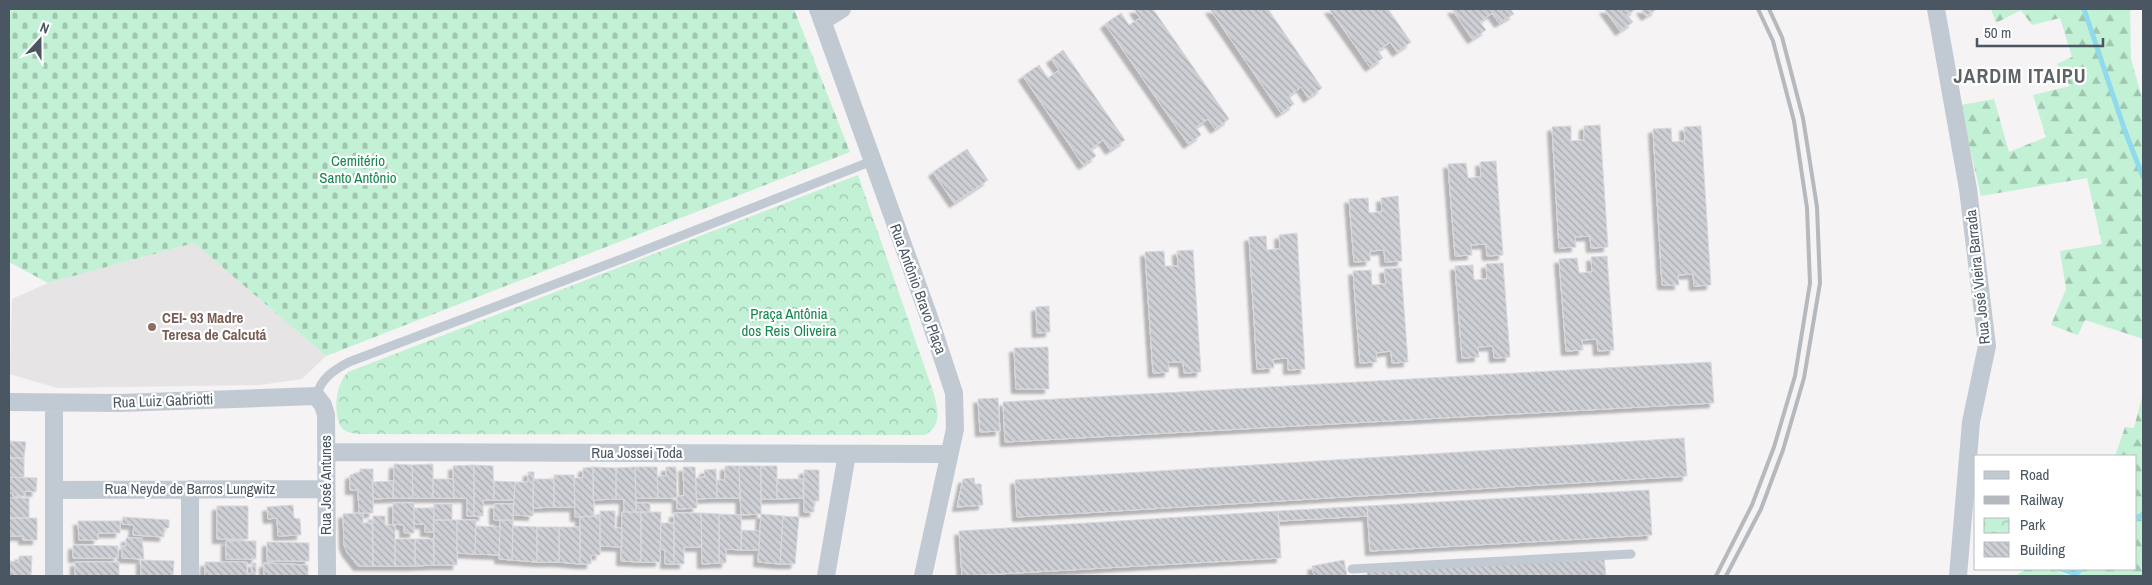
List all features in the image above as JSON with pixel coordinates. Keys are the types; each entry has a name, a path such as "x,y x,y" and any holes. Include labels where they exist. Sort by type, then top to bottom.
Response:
{"street":[{"path":"820,15 842,9"},
{"name":"Rua José Vieira Barrada","path":"1936,9 1968,189 1986,346 1971,422 1958,576"},
{"name":"Rua Antônio Bravo Plaça","path":"820,15 929,317 954,393 955,429 948,454 923,576"},
{"name":"Rua Luiz Gabriotti","path":"9,402 54,403 316,396"},
{"name":"Rua José Antunes","path":"316,396 323,404 326,415 327,576"},
{"path":"54,403 54,576"},
{"name":"Rua Jossei Toda","path":"326,452 948,454"},
{"path":"826,576 847,454"},
{"path":"190,489 190,576"},
{"name":"Rua Neyde de Barros Lungwitz","path":"55,490 325,489"}],"lane":[{"path":"316,396 320,384 330,372 348,362 632,255 872,161"},
{"path":"1352,569 1631,554"}],"shaded area":[{"name":"CEI- 93 Madre Teresa de Calcutá","path":"194,243 326,356 302,379 260,385 57,388 10,374 12,299 48,283"}],"green space":[{"name":"Cemitério Santo Antônio","path":"9,9 794,9 850,152 326,356 194,243 48,283 9,262"},
{"path":"1991,9 2130,9 2131,59 2143,101 2143,339 2085,320 2078,335 2051,325 2066,289 2060,251 2102,244 2087,178 1981,196 1960,105 1994,99 2009,152 2046,137 2033,95 2070,86 2057,64 2072,57 2060,18 2032,25 2021,10 1996,23"},
{"name":"Praça Antônia dos Reis Oliveira","path":"858,175 934,394 937,412 936,422 934,427 925,435 357,434 345,431 340,425 336,405 338,390 348,372"},
{"path":"2143,393 2143,576 2074,576 2080,570 2137,570 2137,455 2115,455 2125,427 2134,428"},
{"path":"2024,570 2054,570 2069,576 2015,576"}],"water":[{"path":"2055,570 2080,570 2074,576"}],"building":[{"path":"1134,9 1153,9 1229,119 1215,129 1208,119 1196,127 1201,135 1188,144 1105,24 1121,13 1129,25 1140,18"},
{"path":"1210,9 1268,9 1322,88 1308,98 1301,87 1289,96 1294,104 1281,113"},
{"path":"1329,9 1388,9 1411,42 1397,52 1390,42 1378,51 1383,58 1370,67"},
{"path":"1452,9 1510,9 1514,14 1499,23 1492,13 1480,22 1486,30 1472,39"},
{"path":"1604,9 1636,9 1627,15 1633,22 1620,31"},
{"path":"1641,9 1657,9 1646,16"},
{"path":"1063,50 1125,140 1110,150 1103,140 1091,149 1096,156 1083,165 1023,76 1039,65 1048,78 1059,70 1051,59"},
{"path":"1600,125 1608,247 1591,248 1590,236 1575,237 1576,247 1559,248 1552,127 1571,126 1571,141 1584,140 1584,126"},
{"path":"1701,126 1711,285 1694,286 1693,274 1678,275 1679,285 1662,285 1653,129 1671,128 1672,142 1685,141 1684,127"},
{"path":"967,149 988,180 954,203 933,172"},
{"path":"1496,161 1503,255 1487,256 1486,244 1471,245 1472,255 1455,256 1448,164 1466,163 1468,178 1481,177 1480,162"},
{"path":"1398,196 1402,261 1385,262 1384,250 1370,251 1370,261 1354,262 1349,199 1368,198 1369,213 1382,212 1381,198"},
{"path":"1297,233 1305,369 1288,370 1288,358 1273,359 1274,368 1257,369 1249,237 1266,236 1267,250 1280,249 1279,235"},
{"path":"1193,250 1201,372 1184,373 1183,362 1168,362 1169,372 1153,373 1145,252 1164,251 1165,266 1178,266 1177,251"},
{"path":"1607,256 1614,350 1598,351 1597,339 1582,340 1583,350 1566,351 1559,259 1577,258 1579,273 1592,272 1591,257"},
{"path":"1503,263 1510,357 1494,358 1493,346 1478,347 1479,357 1462,358 1455,266 1473,265 1474,280 1487,279 1486,264"},
{"path":"1401,268 1408,362 1392,363 1391,351 1376,353 1377,362 1360,363 1353,271 1371,270 1372,285 1386,284 1384,269"},
{"path":"1049,306 1050,332 1037,333 1036,307"},
{"path":"1048,347 1049,389 1016,389 1014,348"},
{"path":"1711,362 1714,403 1005,442 1003,402"},
{"path":"998,398 1000,431 980,432 978,399"},
{"path":"1684,438 1687,476 1017,517 1015,480"},
{"path":"9,441 26,442 24,458 9,458"},
{"path":"9,458 24,458 24,478 9,477"},
{"path":"394,464 412,465 413,498 393,498"},
{"path":"433,464 433,498 413,498 412,465"},
{"path":"474,465 474,516 467,516 467,498 454,498 453,466"},
{"path":"474,465 493,466 494,500 483,500 483,516 474,516"},
{"path":"725,466 739,466 740,498 717,498 717,480 725,480"},
{"path":"739,466 761,466 761,514 741,515"},
{"path":"761,466 777,466 777,499 761,499"},
{"path":"593,467 594,516 575,517 574,478 583,478 583,468"},
{"path":"593,467 616,468 616,499 593,500"},
{"path":"635,467 636,512 624,512 624,499 616,499 616,468"},
{"path":"635,467 657,467 658,498 636,498"},
{"path":"666,467 676,467 677,498 658,498 657,476 666,476"},
{"path":"683,467 695,467 697,508 677,509 677,496 684,496"},
{"path":"360,469 373,469 373,513 359,513 358,490 350,490 350,475 360,472"},
{"path":"716,469 717,498 696,499 696,478 705,477 704,470"},
{"path":"804,470 819,470 819,501 814,501 814,512 804,512"},
{"path":"528,472 534,472 533,516 513,515 515,482 528,482"},
{"path":"554,475 574,475 575,507 554,507"},
{"path":"9,477 37,478 36,492 25,491 25,496 13,496 13,493 9,493"},
{"path":"974,478 975,484 981,484 983,505 957,507 963,479"},
{"path":"433,479 453,479 454,498 433,498"},
{"path":"533,479 554,479 554,507 533,508"},
{"path":"777,479 803,479 803,498 777,499"},
{"path":"393,481 393,498 373,499 372,482"},
{"path":"494,481 515,482 514,500 494,500"},
{"path":"1649,490 1652,535 1370,551 1367,506"},
{"path":"9,498 29,498 29,518 9,518"},
{"path":"393,503 414,503 414,533 404,533 404,525 393,524"},
{"path":"636,503 650,503 650,512 636,512"},
{"path":"434,504 452,504 452,520 434,520"},
{"path":"494,504 513,504 513,520 494,520"},
{"path":"293,505 294,518 300,519 301,535 278,536 277,518 268,519 267,507"},
{"path":"217,506 248,506 248,539 217,539"},
{"path":"1367,506 1368,516 1279,521 1278,511"},
{"path":"414,508 434,508 433,532 425,532 425,524 414,524"},
{"path":"600,511 615,511 615,528 622,528 622,547 600,546"},
{"path":"1278,511 1281,558 962,576 959,531"},
{"path":"622,512 641,512 641,562 621,561"},
{"path":"641,512 661,512 660,562 641,562"},
{"path":"363,513 363,523 372,523 373,566 358,566 344,545 343,514"},
{"path":"674,513 701,513 702,547 684,547 684,564 674,564"},
{"path":"701,513 719,514 719,563 702,564"},
{"path":"719,514 741,515 741,550 726,549 726,563 719,563"},
{"path":"761,514 783,516 780,564 758,562"},
{"path":"373,516 385,516 385,525 395,525 395,566 373,566"},
{"path":"594,516 600,518 600,555 591,555 591,564 580,564 580,517"},
{"path":"783,516 799,517 795,564 780,564"},
{"path":"123,517 169,520 169,528 164,528 164,537 133,535 134,525 122,524"},
{"path":"9,518 37,518 37,540 23,540 23,536 9,536"},
{"path":"434,520 457,520 457,565 434,565"},
{"path":"457,520 476,520 475,554 457,553"},
{"path":"500,520 513,520 512,560 499,559"},
{"path":"78,521 120,521 120,533 98,533 98,540 79,540"},
{"path":"661,523 674,523 674,564 665,564 665,550 660,549"},
{"path":"476,526 500,527 499,555 475,554"},
{"path":"513,526 537,527 537,562 512,560"},
{"path":"537,527 559,527 559,562 537,562"},
{"path":"559,527 580,527 580,564 559,562"},
{"path":"742,530 760,531 759,550 741,550"},
{"path":"126,538 142,538 144,559 122,558 122,546 126,546"},
{"path":"395,539 415,539 415,566 395,566"},
{"path":"415,539 433,539 434,565 415,566"},
{"path":"226,541 256,541 256,559 226,559"},
{"path":"267,542 309,543 309,561 267,561"},
{"path":"73,545 118,546 118,558 73,558"},
{"path":"19,556 32,556 31,576 9,576 9,561 19,562"},
{"path":"1604,557 1606,576 1367,576 1367,572"},
{"path":"141,560 174,561 173,576 141,576"},
{"path":"1344,560 1347,576 1314,576 1312,566"},
{"path":"75,562 119,562 119,576 75,576"},
{"path":"205,562 247,562 247,573 252,574 252,563 256,563 256,576 205,576"},
{"path":"264,563 308,565 308,576 264,576"}],"waterway":[{"path":"2084,9 2125,131 2143,177"},
{"path":"2137,518 2143,514"},
{"path":"2074,576 2080,570"}],"railway":[{"path":"1716,576 1752,505 1774,447 1795,376 1810,283 1807,208 1794,121 1773,41 1758,9"},
{"path":"1726,576 1761,509 1783,450 1804,378 1820,283 1817,207 1803,118 1782,37 1769,9"}],"place":[{"name":"CEI- 93 Madre Teresa de Calcutá","path":"152,327"}],"district":[{"name":"JARDIM ITAIPU","path":"2020,76"}]}
